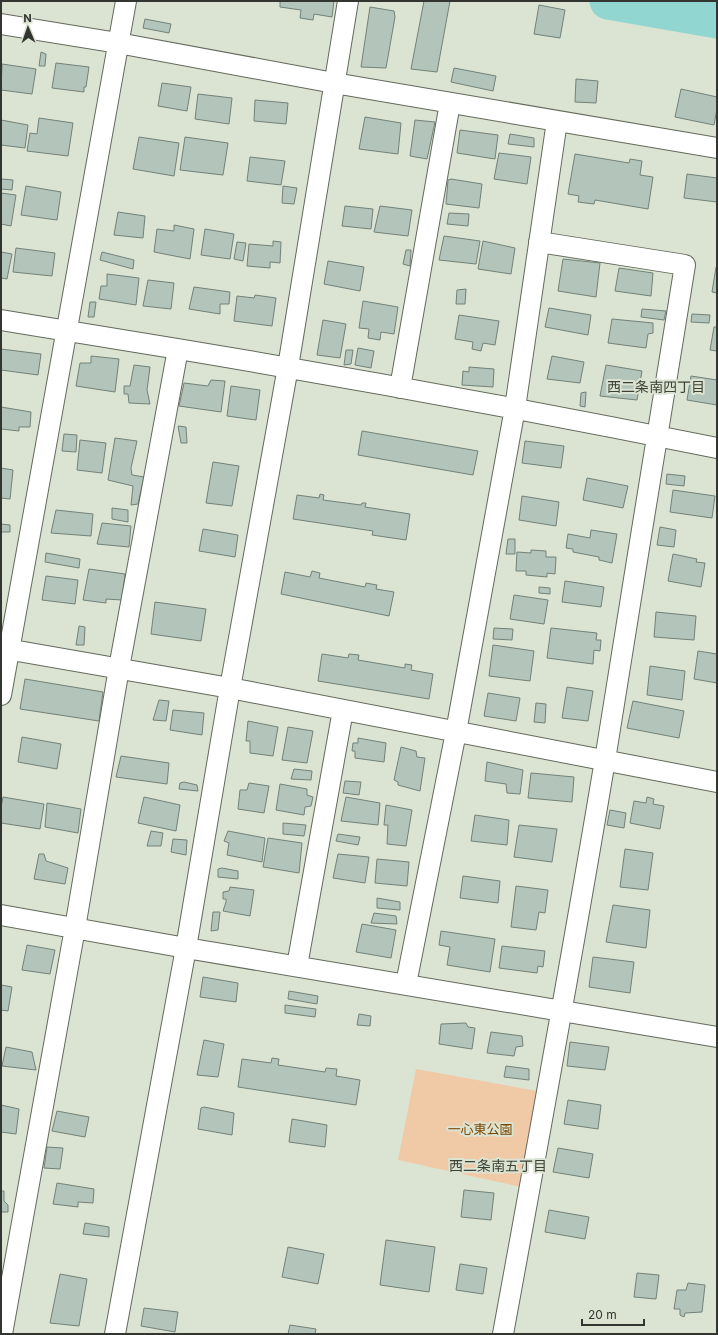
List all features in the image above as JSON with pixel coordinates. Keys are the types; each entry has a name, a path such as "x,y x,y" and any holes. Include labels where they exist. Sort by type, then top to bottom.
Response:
{"street":[{"path":"1,695 5,648 66,330 126,1"},
{"path":"115,1334 186,948 230,688 288,367 348,1"},
{"path":"1,24 118,43 334,84 717,148"},
{"path":"400,388 450,103"},
{"path":"406,984 456,732 515,408 557,121"},
{"path":"503,1334 562,1012 685,265 539,242"},
{"path":"1,320 288,367 515,408 717,448"},
{"path":"2,1334 75,928 119,668 178,349"},
{"path":"5,648 230,688 717,782"},
{"path":"297,966 343,710"},
{"path":"1,915 186,948 717,1037"}],"green space":[{"name":"一心東公園","path":"416,1069 537,1091 521,1187 398,1160"}],"building":[{"path":"280,1 334,1 332,17 314,14 313,20 300,18 301,10 280,7"},
{"path":"424,1 450,1 437,72 411,69"},
{"path":"539,5 565,10 560,38 534,34"},
{"path":"370,7 394,11 395,17 386,68 361,67"},
{"path":"145,19 171,24 169,33 143,28"},
{"path":"41,52 46,54 45,66 39,66"},
{"path":"56,63 89,67 84,92 52,88"},
{"path":"2,64 36,69 32,94 1,90"},
{"path":"454,68 496,76 493,91 451,82"},
{"path":"576,79 598,81 596,103 575,102"},
{"path":"162,83 191,87 187,111 158,106"},
{"path":"681,89 717,97 717,109 714,125 675,117"},
{"path":"198,94 232,98 229,124 195,119"},
{"path":"255,100 288,103 286,124 254,121"},
{"path":"365,117 401,123 398,154 359,149"},
{"path":"39,118 73,123 68,156 27,151 30,133 37,134"},
{"path":"1,120 28,125 25,148 1,145"},
{"path":"415,120 435,122 427,159 410,156"},
{"path":"460,130 498,135 495,159 457,153"},
{"path":"510,134 534,138 534,147 508,144"},
{"path":"139,137 179,143 174,176 133,169"},
{"path":"185,137 228,143 223,175 180,170"},
{"path":"499,153 531,157 527,184 494,179"},
{"path":"575,154 629,163 630,159 642,161 640,175 653,177 648,209 595,200 594,204 578,202 579,196 568,194"},
{"path":"250,157 285,161 281,185 247,181"},
{"path":"687,174 717,178 717,202 684,198"},
{"path":"1,179 13,180 12,190 1,189"},
{"path":"451,179 482,184 479,208 446,204 448,180"},
{"path":"26,186 61,192 57,220 21,215"},
{"path":"283,186 297,188 294,204 282,203"},
{"path":"1,193 16,195 11,226 1,224"},
{"path":"345,206 373,209 371,229 342,226"},
{"path":"380,206 412,210 408,236 374,232"},
{"path":"118,212 145,216 143,238 114,235"},
{"path":"449,213 469,214 468,226 447,224"},
{"path":"174,225 194,229 190,259 154,252 157,229 174,231"},
{"path":"205,229 234,234 230,259 201,255"},
{"path":"444,236 480,241 476,264 439,260"},
{"path":"273,241 281,242 280,263 270,262 270,268 247,266 249,244 273,246"},
{"path":"483,241 515,248 511,274 478,269"},
{"path":"237,242 246,243 243,261 234,259"},
{"path":"16,248 55,253 52,276 13,272"},
{"path":"406,250 411,250 410,266 403,264"},
{"path":"1,252 12,254 7,279 1,278"},
{"path":"102,252 134,260 133,269 100,260"},
{"path":"563,259 600,263 596,297 558,291"},
{"path":"328,261 364,267 360,291 324,284"},
{"path":"717,267 717,293 712,292"},
{"path":"619,268 653,273 651,296 615,291"},
{"path":"107,274 139,278 136,305 99,299 101,286 107,286"},
{"path":"148,280 174,283 171,309 143,306"},
{"path":"194,287 230,292 229,304 220,304 220,314 189,309"},
{"path":"466,289 465,304 456,304 457,290"},
{"path":"255,295 276,298 272,326 234,321 237,296 254,298"},
{"path":"363,301 398,307 394,334 381,332 380,340 368,338 369,329 359,328"},
{"path":"90,302 96,302 94,317 88,317"},
{"path":"549,308 591,315 588,335 545,327"},
{"path":"642,309 666,311 664,320 641,317"},
{"path":"692,314 710,315 709,323 691,322"},
{"path":"459,315 499,321 495,345 483,343 481,351 472,349 473,342 455,339"},
{"path":"612,319 653,323 653,333 648,334 646,348 608,343"},
{"path":"323,320 346,324 340,358 317,355"},
{"path":"714,327 717,327 717,351 710,350"},
{"path":"358,348 374,351 371,368 355,365"},
{"path":"1,349 41,354 38,375 1,370"},
{"path":"346,350 353,350 351,364 344,365"},
{"path":"91,356 119,359 115,392 76,386 80,363 91,363"},
{"path":"552,356 584,362 580,383 547,379"},
{"path":"134,365 150,367 147,390 150,404 129,403 128,394 124,394 124,386 130,386"},
{"path":"606,365 642,371 637,400 600,396"},
{"path":"469,367 494,369 493,387 462,385 463,371 469,372"},
{"path":"691,376 717,380 717,405 687,400"},
{"path":"211,380 225,381 221,412 179,406 184,383 208,386"},
{"path":"231,386 260,390 256,420 227,416"},
{"path":"586,392 585,407 580,406 581,393"},
{"path":"1,407 31,412 30,427 19,427 19,431 1,429"},
{"path":"178,426 186,427 187,443 181,443"},
{"path":"362,431 478,451 473,475 358,455"},
{"path":"64,434 77,435 76,452 62,451"},
{"path":"115,438 137,441 131,468 132,475 144,477 138,504 131,505 133,486 108,480"},
{"path":"80,440 106,443 102,473 77,470"},
{"path":"525,441 564,446 561,468 522,463"},
{"path":"213,462 239,466 232,506 206,503"},
{"path":"1,468 13,470 10,499 1,498"},
{"path":"667,474 685,476 684,486 666,484"},
{"path":"587,478 628,486 623,508 583,500"},
{"path":"673,490 715,496 712,518 670,512"},
{"path":"320,494 324,495 323,500 361,505 362,503 366,503 365,507 410,514 406,540 372,535 373,531 293,519 297,495 319,498"},
{"path":"522,496 559,502 556,526 519,520"},
{"path":"112,508 128,510 128,522 112,519"},
{"path":"56,510 93,514 91,536 51,533"},
{"path":"102,523 131,526 129,547 97,544"},
{"path":"1,524 10,525 10,532 1,532"},
{"path":"660,527 676,530 674,547 657,545"},
{"path":"203,529 238,535 235,557 199,551"},
{"path":"591,530 617,534 612,563 599,560 599,557 573,552 573,549 566,548 568,534 590,538"},
{"path":"508,539 515,539 515,554 506,554"},
{"path":"531,550 546,551 546,557 556,557 555,574 547,573 547,577 526,575 526,571 516,571 517,552 531,553"},
{"path":"46,553 80,559 79,568 45,562"},
{"path":"673,554 697,559 696,562 705,563 701,587 668,581"},
{"path":"89,569 125,574 122,600 106,599 106,603 83,600"},
{"path":"312,571 320,573 319,578 365,587 366,583 377,585 376,589 394,592 389,616 281,594 285,572 310,577"},
{"path":"46,576 78,580 75,604 42,600"},
{"path":"565,581 604,587 601,607 562,602"},
{"path":"539,587 550,588 550,594 539,593"},
{"path":"514,595 548,600 544,624 510,619"},
{"path":"155,602 206,609 201,641 151,634"},
{"path":"656,612 696,616 694,640 654,637"},
{"path":"79,626 85,627 84,645 76,645"},
{"path":"494,628 513,629 512,640 493,639"},
{"path":"551,628 597,633 596,640 601,640 600,651 594,650 593,664 547,658"},
{"path":"493,645 534,651 530,681 489,676"},
{"path":"698,651 717,654 717,683 694,679"},
{"path":"322,654 348,658 349,654 359,655 358,660 405,668 405,664 412,665 411,670 433,674 429,699 318,681"},
{"path":"650,666 685,671 682,700 647,695"},
{"path":"25,679 103,692 99,721 20,709"},
{"path":"567,687 593,691 588,721 562,718"},
{"path":"488,693 520,698 516,721 484,716"},
{"path":"159,700 169,701 166,721 153,720"},
{"path":"633,701 684,711 679,738 627,728"},
{"path":"536,703 546,704 545,723 534,722"},
{"path":"173,710 204,713 202,735 170,730"},
{"path":"248,721 278,727 273,756 250,753 250,741 246,741"},
{"path":"288,727 313,731 307,763 282,760"},
{"path":"22,737 61,744 57,769 18,762"},
{"path":"358,738 386,743 384,762 355,758 355,751 352,751 353,743 358,743"},
{"path":"401,747 416,751 417,757 425,758 420,791 398,785 398,782 394,780"},
{"path":"121,756 169,763 167,784 116,777"},
{"path":"487,762 523,770 520,794 507,793 506,784 485,781"},
{"path":"294,769 312,771 311,780 291,779"},
{"path":"531,773 574,777 572,802 528,798"},
{"path":"345,781 361,782 359,795 343,793"},
{"path":"184,782 197,785 198,791 179,789 180,783"},
{"path":"249,783 269,786 264,813 238,809 240,790 247,790"},
{"path":"280,784 307,789 307,795 313,797 311,806 305,807 304,815 276,810"},
{"path":"3,797 44,804 40,829 1,823 1,807"},
{"path":"144,797 180,805 176,831 138,823"},
{"path":"346,797 380,803 378,825 341,821"},
{"path":"647,797 654,799 653,804 664,806 660,829 630,823 634,801 646,803"},
{"path":"47,803 81,809 78,833 45,827"},
{"path":"386,805 412,810 406,846 387,844 388,825 384,825"},
{"path":"610,810 626,813 624,828 607,825"},
{"path":"475,815 509,820 507,845 471,841"},
{"path":"283,823 306,825 304,836 283,834"},
{"path":"519,825 557,829 552,862 514,857"},
{"path":"151,831 163,833 161,846 147,846"},
{"path":"228,831 265,838 262,862 227,855 229,843 224,841"},
{"path":"338,834 360,837 358,845 336,841"},
{"path":"268,838 302,843 299,873 263,867"},
{"path":"173,839 187,840 186,855 171,852"},
{"path":"625,849 653,853 648,890 620,887"},
{"path":"39,854 44,854 46,861 68,868 65,884 34,879"},
{"path":"338,854 369,857 365,883 333,878"},
{"path":"377,859 409,862 407,886 375,883"},
{"path":"222,868 238,871 238,879 218,877 218,869"},
{"path":"463,876 500,881 498,903 460,898"},
{"path":"516,886 548,890 545,913 539,912 536,930 511,927"},
{"path":"230,887 254,890 250,916 223,911 226,899 223,899 223,892 229,891"},
{"path":"377,898 400,902 400,910 377,908"},
{"path":"613,905 650,910 646,948 606,942"},
{"path":"213,912 220,912 218,930 211,931"},
{"path":"374,913 396,916 397,924 371,923"},
{"path":"362,924 396,930 391,958 356,952"},
{"path":"441,931 495,939 490,972 447,965 450,947 439,945"},
{"path":"27,945 55,950 50,974 22,970"},
{"path":"502,946 545,951 543,967 538,966 537,973 499,968"},
{"path":"593,957 634,962 630,993 589,987"},
{"path":"203,977 238,983 236,1002 200,997"},
{"path":"1,985 12,987 8,1011 1,1010"},
{"path":"289,991 318,996 317,1004 288,999"},
{"path":"285,1005 316,1009 315,1017 285,1013"},
{"path":"359,1014 371,1016 370,1026 357,1025"},
{"path":"466,1023 468,1027 475,1028 472,1049 439,1044 441,1024"},
{"path":"491,1032 522,1036 523,1046 516,1047 514,1056 487,1053"},
{"path":"204,1040 224,1044 218,1077 197,1075"},
{"path":"570,1042 609,1047 605,1070 567,1066"},
{"path":"6,1047 32,1052 36,1070 2,1066"},
{"path":"272,1058 279,1059 278,1065 325,1072 326,1068 337,1069 336,1076 360,1080 356,1105 238,1087 242,1059 271,1063"},
{"path":"506,1066 529,1069 529,1080 504,1077"},
{"path":"568,1100 601,1105 598,1129 564,1124"},
{"path":"1,1105 19,1109 16,1134 1,1132"},
{"path":"204,1107 234,1113 232,1135 198,1129 201,1108"},
{"path":"57,1111 89,1117 85,1137 52,1131"},
{"path":"292,1119 327,1125 325,1147 289,1142"},
{"path":"47,1147 63,1148 60,1169 44,1168"},
{"path":"558,1148 593,1154 589,1178 553,1172"},
{"path":"57,1183 94,1189 93,1203 78,1202 78,1207 53,1204"},
{"path":"464,1190 494,1193 491,1220 461,1217"},
{"path":"1,1191 4,1191 4,1201 8,1205 8,1212 1,1212"},
{"path":"549,1210 589,1217 585,1239 545,1232"},
{"path":"85,1223 109,1227 109,1237 83,1234"},
{"path":"386,1240 435,1247 429,1292 380,1285"},
{"path":"288,1247 324,1254 318,1284 282,1277"},
{"path":"460,1264 487,1268 483,1294 456,1290"},
{"path":"637,1273 659,1275 656,1299 634,1297"},
{"path":"60,1274 87,1279 79,1326 50,1323"},
{"path":"688,1283 705,1285 702,1312 685,1313 684,1317 680,1315 680,1309 674,1309 677,1290 686,1290"},
{"path":"144,1308 178,1312 175,1332 141,1326"},
{"path":"290,1325 316,1329 315,1334 288,1334"}],"waterway":[{"path":"608,1 717,20"}],"district":[{"name":"西二条南四丁目","path":"656,386"},
{"name":"西二条南五丁目","path":"498,1165"}]}
